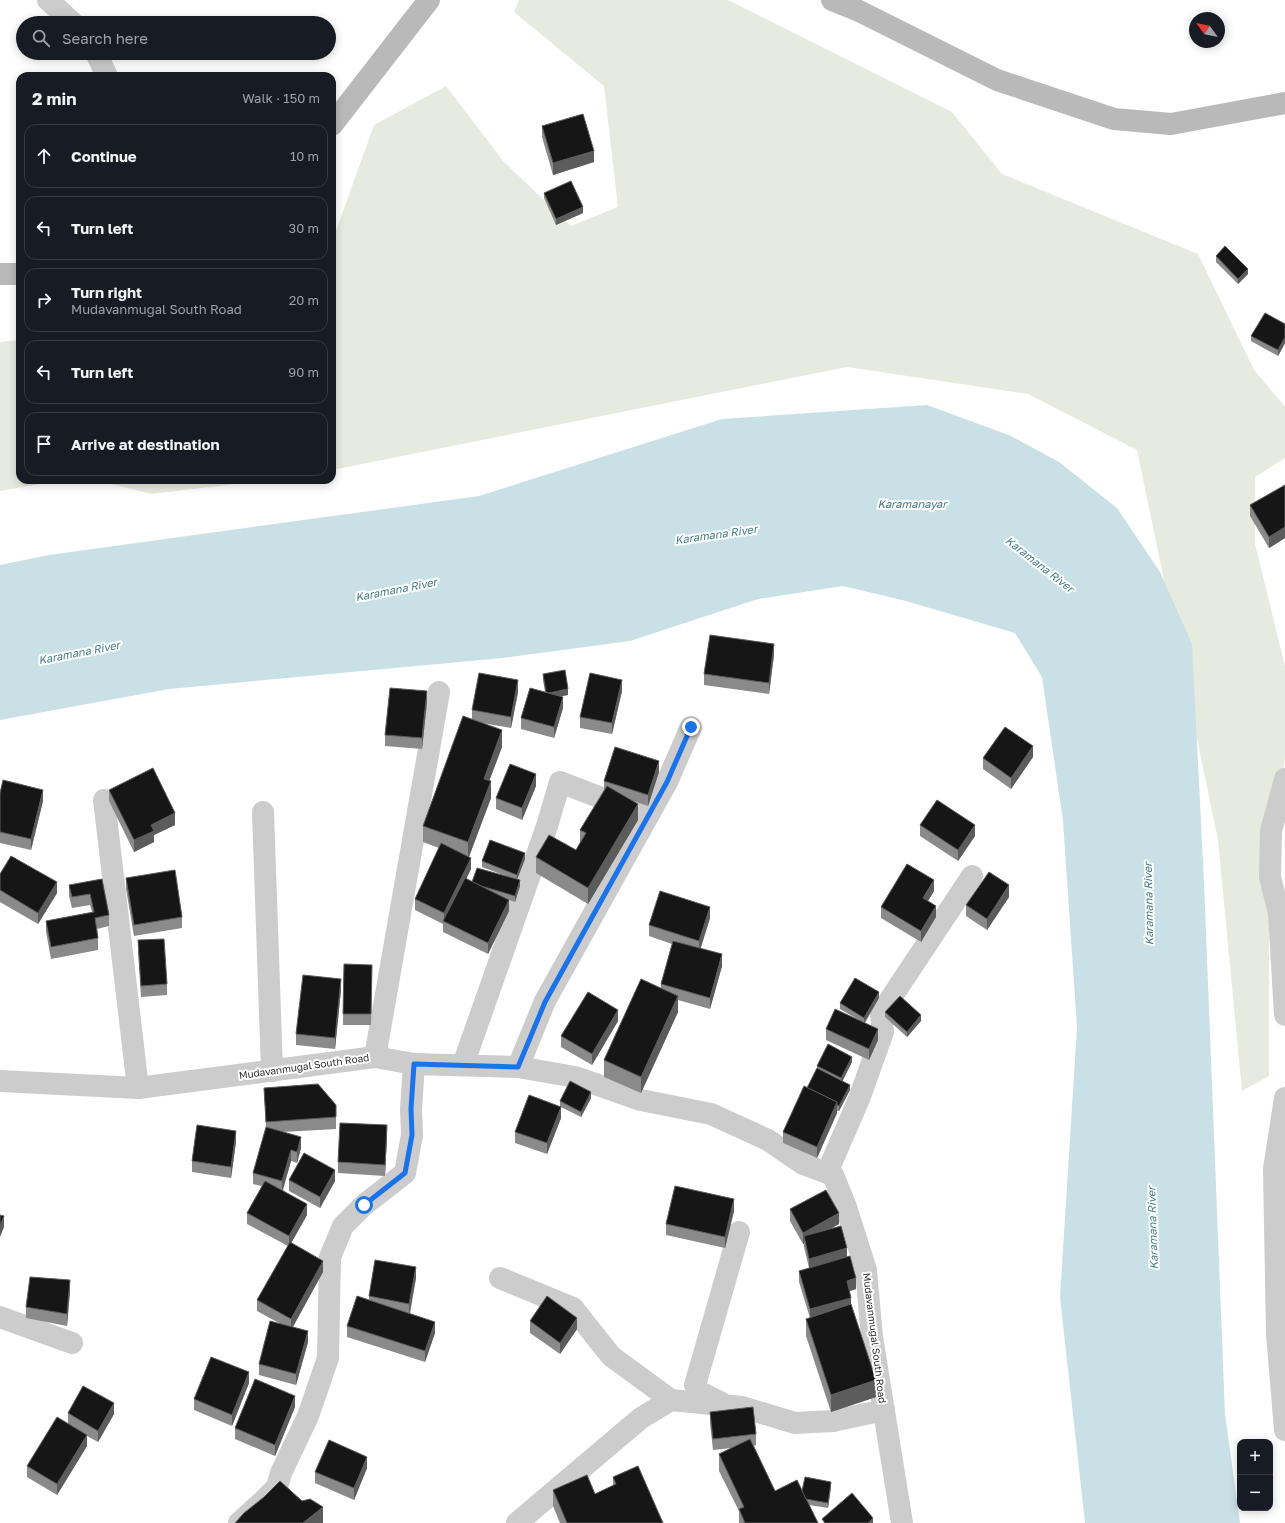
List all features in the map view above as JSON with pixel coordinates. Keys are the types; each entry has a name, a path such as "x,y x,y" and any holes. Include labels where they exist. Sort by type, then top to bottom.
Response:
{"street":[{"path":"48,0 65,16"},
{"path":"336,120 429,0"},
{"path":"832,0 857,10 997,80 1114,119 1171,124 1285,103"},
{"path":"99,60 105,72"},
{"path":"0,274 16,274"},
{"path":"375,1057 439,692"},
{"path":"518,1067 545,1002 667,782 691,727"},
{"path":"1285,779 1271,831 1270,877 1279,913 1285,1015"},
{"path":"464,1066 547,826 560,782 648,816"},
{"path":"104,800 138,1088"},
{"path":"263,812 272,1071"},
{"path":"827,1173 859,1099 883,1032 881,1013 972,876"},
{"name":"Mudavanmugal South Road","path":"0,1081 138,1088 375,1057 414,1064 518,1067 575,1077 641,1100 711,1114 768,1140 803,1164 833,1175 846,1207 866,1270 872,1337 902,1523"},
{"path":"239,1523 277,1487 281,1473 308,1416 328,1358 330,1257 343,1226 364,1205 405,1173 412,1135 411,1109 414,1064"},
{"path":"1285,1098 1274,1169 1277,1333 1285,1430"},
{"path":"724,1405 698,1391 695,1385 739,1232"},
{"path":"500,1278 573,1308 611,1356 671,1400 742,1407 795,1423 834,1421 884,1410"},
{"path":"0,1317 72,1343"},
{"path":"517,1523 641,1418 671,1400"}],"shaded area":[{"path":"519,0 728,0 952,112 1002,174 1198,254 1254,370 1285,407 1285,458 1255,477 1255,544 1285,666 1285,755 1269,924 1269,1076 1242,1091 1218,840 1137,450 1028,394 847,367 336,469 336,231 374,125 446,86 504,162 571,226 618,207 604,86 514,12"},
{"path":"16,340 16,484 39,484 1,491 0,490 0,342"},
{"path":"112,484 235,484 151,494"}],"water":[{"name":"Karamanayar","path":"927,405 1011,436 1059,462 1117,508 1160,572 1192,644 1204,882 1225,1414 1237,1501 1237,1511 1238,1511 1240,1523 1085,1523 1060,1297 1077,1027 1063,821 1042,677 1015,633 906,601 843,586 758,599 630,641 503,658 169,689 0,720 0,565 49,555 479,496 722,419"}],"building":[{"path":"583,114 594,151 553,163 542,126"},
{"path":"571,181 583,207 556,219 544,193"},
{"path":"1225,246 1248,269 1238,279 1216,256"},
{"path":"1265,313 1285,324 1285,337 1278,350 1251,336"},
{"path":"1285,485 1285,527 1269,537 1250,505"},
{"path":"710,635 774,644 769,683 704,674"},
{"path":"565,670 568,689 549,693 546,692 543,674"},
{"path":"479,673 518,680 511,717 472,710"},
{"path":"590,673 622,680 612,723 580,717"},
{"path":"390,688 427,691 422,738 385,735"},
{"path":"530,688 563,697 554,727 521,718"},
{"path":"463,716 502,730 484,779 491,781 468,842 423,826"},
{"path":"1005,727 1033,746 1011,778 983,758"},
{"path":"615,747 659,761 648,795 604,781"},
{"path":"510,764 536,774 522,808 496,798"},
{"path":"153,768 175,813 151,825 154,831 134,840 109,790"},
{"path":"3,780 43,790 31,839 0,832 0,793"},
{"path":"607,786 638,804 588,888 536,857 549,835 576,850 586,833 580,830"},
{"path":"937,800 975,825 958,850 920,825"},
{"path":"490,840 525,853 517,875 482,861"},
{"path":"441,843 471,858 444,913 415,899"},
{"path":"11,856 57,882 38,913 0,890 0,874"},
{"path":"907,864 934,880 923,898 936,906 921,931 881,907"},
{"path":"477,868 520,880 515,896 472,882"},
{"path":"175,870 182,917 134,925 126,878"},
{"path":"989,872 1009,885 987,919 966,905"},
{"path":"465,878 509,900 488,943 443,921"},
{"path":"102,879 109,915 95,918 98,938 51,947 46,921 94,912 90,894 72,897 69,885"},
{"path":"660,891 710,907 699,941 649,925"},
{"path":"164,939 167,984 141,986 138,940"},
{"path":"673,941 722,954 710,998 661,984"},
{"path":"344,964 372,965 371,1014 343,1014"},
{"path":"303,975 341,979 335,1038 296,1034"},
{"path":"855,978 879,992 864,1018 840,1003"},
{"path":"641,979 678,996 641,1077 604,1060"},
{"path":"588,992 618,1010 592,1054 561,1036"},
{"path":"900,996 921,1015 907,1032 885,1012"},
{"path":"835,1009 878,1029 869,1049 826,1029"},
{"path":"828,1044 852,1057 841,1078 817,1066"},
{"path":"817,1068 850,1085 839,1106 837,1105 837,1102 807,1088"},
{"path":"570,1081 591,1092 581,1112 560,1101"},
{"path":"318,1084 336,1105 336,1117 266,1122 264,1088"},
{"path":"804,1086 837,1102 817,1147 783,1132"},
{"path":"529,1095 561,1107 547,1143 515,1132"},
{"path":"340,1123 387,1125 385,1165 338,1162"},
{"path":"197,1125 236,1131 231,1167 192,1161"},
{"path":"266,1127 301,1137 297,1152 291,1150 282,1181 253,1173"},
{"path":"304,1153 335,1170 320,1197 289,1180"},
{"path":"265,1181 307,1204 289,1236 247,1213"},
{"path":"675,1186 734,1199 725,1237 666,1224"},
{"path":"826,1190 839,1213 803,1233 790,1209"},
{"path":"0,1215 4,1216 0,1226"},
{"path":"841,1226 847,1248 809,1259 804,1236"},
{"path":"290,1242 323,1261 291,1319 257,1300"},
{"path":"850,1256 856,1278 847,1281 851,1298 810,1309 799,1271"},
{"path":"375,1260 416,1267 409,1304 369,1296"},
{"path":"30,1277 70,1280 67,1314 26,1307"},
{"path":"357,1296 435,1322 425,1351 347,1326"},
{"path":"547,1296 577,1318 560,1343 530,1321"},
{"path":"851,1304 876,1380 831,1395 806,1319"},
{"path":"270,1321 308,1331 296,1374 259,1364"},
{"path":"211,1357 249,1372 232,1415 194,1399"},
{"path":"255,1379 295,1396 275,1445 235,1428"},
{"path":"83,1386 114,1403 98,1431 68,1413"},
{"path":"753,1407 756,1434 713,1439 710,1412"},
{"path":"57,1417 87,1435 57,1484 27,1466"},
{"path":"750,1439 775,1491 797,1480 818,1523 745,1523 739,1509 744,1507 719,1454"},
{"path":"329,1440 367,1457 354,1488 315,1472"},
{"path":"638,1466 663,1523 567,1523 553,1490 587,1475 595,1494 616,1484 613,1477"},
{"path":"805,1477 831,1482 828,1503 806,1499 802,1491"},
{"path":"280,1481 302,1501 310,1499 323,1507 303,1523 235,1523 244,1513 264,1497"},
{"path":"852,1493 873,1518 868,1523 825,1523 822,1519"}],"route":[{"path":"364,1205 405,1173 412,1135 411,1109 414,1064 518,1067 545,1002 667,782 691,727"}],"water label":[{"name":"Karamana River","path":"716,534"},
{"name":"Karamana River","path":"1040,564"},
{"name":"Karamana River","path":"396,589"},
{"name":"Karamana River","path":"79,652"},
{"name":"Karamana River","path":"1148,904"},
{"name":"Karamana River","path":"1152,1228"}]}
